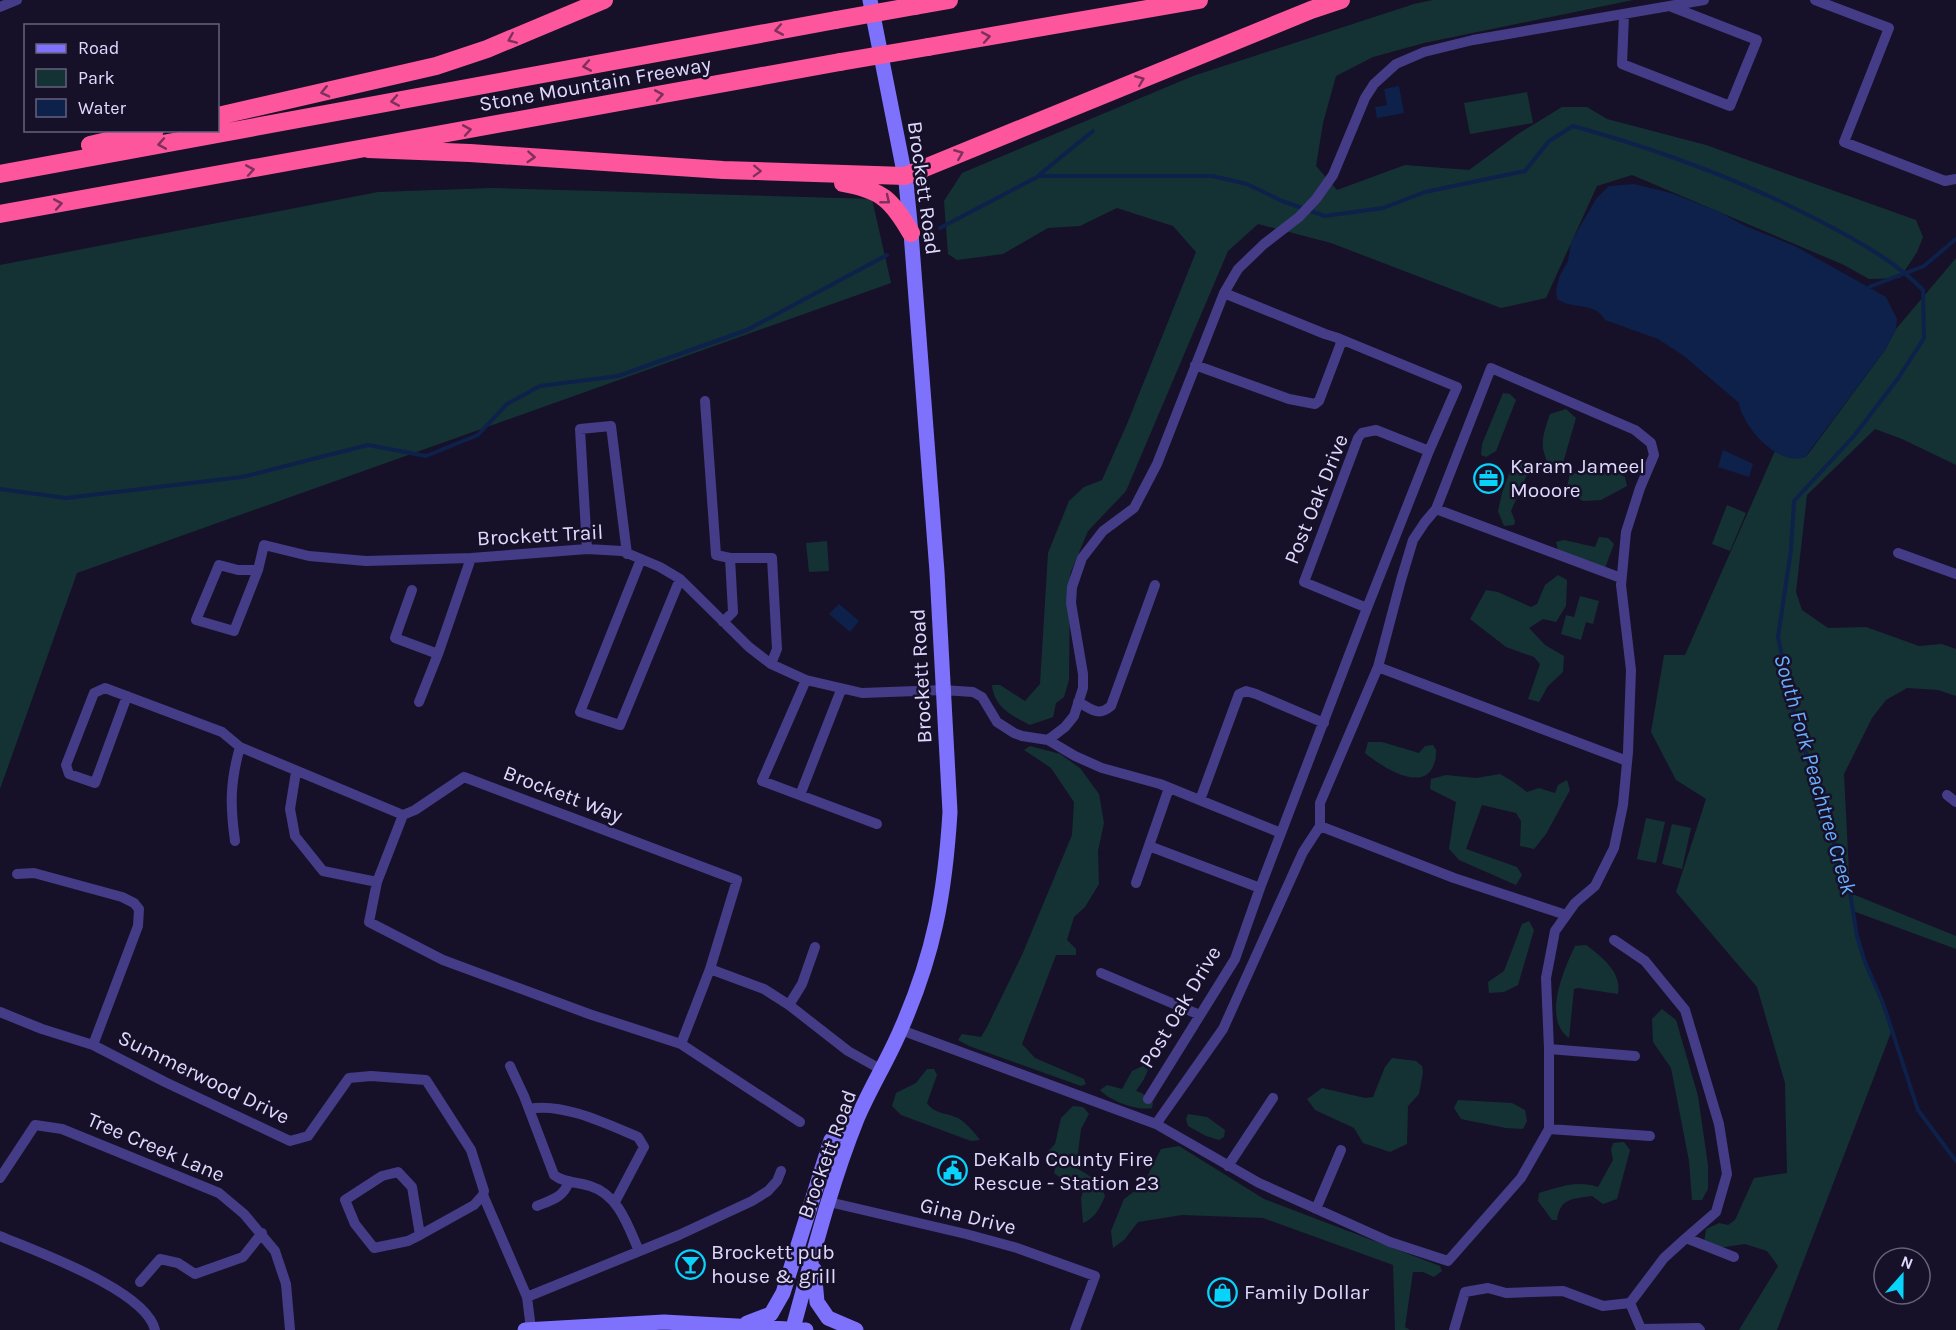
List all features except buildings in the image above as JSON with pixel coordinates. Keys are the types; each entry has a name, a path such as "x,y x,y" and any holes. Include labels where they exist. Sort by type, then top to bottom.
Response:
{"highway":[{"path":"219,116 436,66 487,50 604,0"},
{"name":"Stone Mountain Freeway","path":"0,174 950,0"},
{"name":"Stone Mountain Freeway","path":"0,214 840,62 1199,0"},
{"path":"368,149 905,176 1311,10 1341,0"},
{"path":"0,166 146,132"},
{"path":"791,172 865,187 874,191 898,211 911,233"}],"street":[{"path":"0,7 17,0"},
{"name":"Brockett Road","path":"799,1329 814,1255 829,1202 862,1108 901,1030 932,944 945,874 950,812 937,572 911,233 905,176 870,0"},
{"path":"1048,740 1065,727 1074,716 1083,688 1083,674 1071,603 1072,587 1082,558 1102,531 1134,508 1157,464 1224,293 1238,269 1264,244 1299,217 1316,199 1333,175 1365,98 1374,84 1396,64 1424,52 1473,40 1704,0"},
{"path":"1815,0 1889,28 1844,142 1945,181 1956,179"},
{"path":"1624,15 1622,64 1730,106 1756,40 1670,6"},
{"path":"1224,293 1338,338"},
{"name":"Post Oak Drive","path":"1195,365 1289,399 1315,404 1319,401 1341,343 1338,338"},
{"name":"Post Oak Drive","path":"1148,1099 1235,959 1367,608 1457,387 1338,338"},
{"path":"901,1030 1156,1124 1259,1183 1390,1242 1448,1261 1521,1178 1549,1129 1546,978 1555,931 1575,903 1595,886 1614,848 1623,805 1627,761 1630,670 1621,578 1626,532 1640,488 1654,455 1651,443 1635,430 1491,368 1436,509 1413,540 1378,667 1320,803 1320,826 1303,852 1223,1029 1156,1124"},
{"path":"705,401 716,555 730,558 772,558 777,649 771,664"},
{"path":"587,549 580,429 611,426 627,554"},
{"name":"Post Oak Drive","path":"1367,608 1304,582 1358,438 1362,433 1376,430 1429,451"},
{"path":"1436,509 1621,578"},
{"name":"Brockett Trail","path":"258,570 238,570 219,565 196,620 234,631 258,570 264,545 309,555 366,561 471,558 587,549 622,551 660,567 680,579 749,647 771,664 806,680 841,690 862,693 943,690"},
{"path":"1898,553 1956,574"},
{"path":"419,702 471,558"},
{"path":"723,622 733,612 730,558"},
{"path":"641,559 580,712 620,725 680,579"},
{"path":"1078,702 1099,712 1111,705 1155,585"},
{"path":"412,590 395,638 438,654"},
{"path":"1378,667 1627,761"},
{"path":"806,680 762,780 877,824"},
{"path":"127,696 94,783 69,774 66,765 94,693 105,688 127,696 222,732 240,747 403,815 377,882 369,922 443,960 589,1014 681,1044 800,1122"},
{"path":"800,795 841,690"},
{"path":"943,690 979,694 997,722 1004,728 1022,736 1048,740 1102,768 1169,788 1281,833"},
{"path":"1200,800 1239,694 1246,690 1324,723"},
{"path":"235,841 231,813 232,775 240,747"},
{"path":"296,772 290,808 295,836 323,871 377,882"},
{"name":"Brockett Way","path":"403,815 415,810 464,777 737,880 710,969 681,1044"},
{"path":"1136,883 1169,788"},
{"path":"1320,826 1454,878 1566,915"},
{"path":"1149,846 1260,888"},
{"name":"Summerwood Drive","path":"17,874 34,873 123,897 139,909 138,926 93,1045"},
{"path":"1454,1330 1465,1292 1488,1288 1506,1293 1563,1291 1603,1306 1630,1303 1664,1258 1716,1212 1727,1174 1719,1124 1685,1010 1645,961 1614,940"},
{"path":"789,1005 802,984 815,947"},
{"path":"710,969 764,989 789,1005 848,1052 882,1070"},
{"path":"1101,974 1200,1015"},
{"name":"Summerwood Drive","path":"0,1012 10,1018 93,1045 290,1141 308,1136 349,1078 371,1076 426,1080 471,1150 484,1191 483,1195 527,1297 531,1329"},
{"path":"1549,1049 1635,1056"},
{"path":"510,1066 530,1109 554,1175 560,1179 592,1186 615,1202 639,1251"},
{"path":"1228,1166 1273,1098"},
{"path":"530,1109 541,1106 556,1108 638,1137 644,1147 615,1202"},
{"path":"740,1326 771,1314 783,1293 831,1140 862,1108"},
{"name":"Tree Creek Lane","path":"0,1178 35,1125 62,1129 219,1193 244,1214 275,1251 286,1284 290,1330"},
{"path":"1549,1129 1650,1136"},
{"path":"1317,1209 1341,1150"},
{"name":"Brockett Road","path":"527,1297 752,1202 768,1191 777,1181 781,1171"},
{"path":"420,1235 412,1187 398,1172 382,1176 345,1200 355,1224 374,1248 408,1241 420,1235 474,1205 483,1195"},
{"path":"537,1206 560,1196 566,1190 569,1181"},
{"name":"Gina Drive","path":"829,1202 1017,1248 1095,1275 1075,1330"},
{"path":"140,1282 160,1259 178,1263 195,1274 243,1257 262,1233"},
{"path":"0,1236 98,1278 122,1293 153,1322 156,1330"},
{"path":"1686,1238 1734,1257"},
{"path":"814,1255 817,1302 828,1318 856,1330"},
{"path":"1630,1303 1641,1329 1698,1328 1700,1330"},
{"path":"525,1330 664,1322 799,1329"}],"green space":[{"path":"1433,0 1633,0 1424,43 1373,57 1336,76 1323,123 1316,166 1337,190 1405,165 1469,170 1518,134 1562,107 1587,107 1607,119 1706,145 1916,220 1923,237 1917,252 1900,278 1869,279 1844,265 1632,175 1597,186 1546,298 1501,308 1331,243 1258,224 1228,251 1126,491 1088,531 1070,574 1069,680 1064,697 1056,703 1053,717 1030,725 1017,718 1000,705 993,693 992,685 1000,685 1025,701 1040,684 1048,553 1069,501 1084,487 1102,480 1196,252 1173,226 1117,208 1080,226 1048,228 1003,254 957,260 948,254 944,201 962,173 1193,76 1414,4"},
{"path":"1527,92 1533,123 1470,134 1464,103"},
{"path":"493,188 872,199 891,283 77,573 0,789 0,265 378,192"},
{"path":"1956,258 1956,465 1902,439 1875,429 1807,495 1796,592 1802,610 1828,628 1866,627 1919,646 1942,644 1956,649 1956,696 1938,690 1907,688 1886,700 1872,718 1844,774 1850,893 1956,936 1956,949 1853,911 1864,957 1892,1030 1777,1330 1739,1330 1778,1266 1767,1251 1745,1244 1717,1248 1704,1242 1706,1229 1719,1223 1728,1225 1735,1220 1754,1178 1787,1173 1785,1083 1757,987 1676,892 1706,799 1676,780 1651,732 1664,655 1685,655 1775,451 1785,456 1805,457 1809,453 1885,350 1896,329"},
{"path":"1503,393 1510,394 1516,400 1496,451 1486,457 1481,455 1482,444"},
{"path":"1566,409 1576,418 1563,463 1552,472 1543,449 1545,431 1550,414"},
{"path":"1521,461 1529,470 1511,511 1515,521 1514,525 1504,526 1498,511 1502,493 1513,463"},
{"path":"1592,471 1617,473 1625,477 1627,486 1601,500 1583,501 1566,491 1570,474"},
{"path":"1727,505 1746,513 1730,551 1712,544"},
{"path":"1599,537 1608,538 1614,544 1605,568 1558,550 1556,542 1564,540 1595,547"},
{"path":"827,541 829,571 809,572 806,543"},
{"path":"1558,575 1567,580 1566,606 1556,622 1543,619 1529,628 1545,645 1564,656 1563,672 1548,686 1539,702 1528,699 1540,664 1534,657 1506,647 1470,619 1486,590 1498,592 1531,607 1537,604 1545,585"},
{"path":"1580,596 1599,601 1593,624 1586,622 1581,640 1561,634 1566,615 1574,617"},
{"path":"1368,742 1382,742 1419,753 1425,746 1433,745 1436,750 1435,762 1429,773 1421,777 1401,775 1365,753"},
{"path":"1030,746 1060,754 1080,768 1099,794 1104,823 1098,851 1099,884 1085,907 1074,917 1067,940 1076,949 1076,955 1056,955 1022,1044 1035,1058 1084,1079 1086,1084 1081,1086 958,1040 962,1034 981,1037 987,1027 1022,955 1072,835 1074,802 1051,768 1024,750"},
{"path":"1500,774 1527,792 1539,788 1555,793 1558,785 1567,780 1570,790 1546,834 1534,849 1520,846 1521,821 1516,813 1482,805 1466,849 1517,867 1522,875 1516,885 1459,860 1449,849 1456,802 1430,789 1431,779 1446,775 1476,778"},
{"path":"1646,818 1665,822 1656,863 1637,859"},
{"path":"1672,824 1691,828 1682,869 1662,864"},
{"path":"1529,921 1534,930 1518,985 1504,992 1489,993 1488,982 1504,971 1522,924"},
{"path":"1586,945 1614,972 1618,994 1574,989 1569,1038 1561,1030 1557,1019 1558,994 1561,980 1575,946"},
{"path":"1662,1009 1676,1020 1698,1096 1708,1165 1708,1189 1702,1200 1692,1200 1689,1161 1671,1068 1653,1042 1652,1019"},
{"path":"1392,1058 1416,1061 1422,1066 1419,1094 1408,1106 1407,1144 1390,1152 1363,1143 1354,1128 1315,1110 1307,1099 1322,1088 1365,1098 1373,1097 1385,1067"},
{"path":"1143,1066 1148,1070 1136,1091 1142,1093 1153,1103 1152,1108 1139,1108 1124,1104 1110,1098 1100,1090 1107,1085 1122,1089 1132,1071"},
{"path":"927,1069 934,1069 937,1075 927,1103 937,1111 961,1120 980,1140 971,1141 901,1115 892,1106 896,1093 916,1083"},
{"path":"1458,1100 1512,1103 1525,1110 1527,1121 1523,1129 1461,1119 1454,1108"},
{"path":"1073,1106 1083,1107 1089,1114 1081,1129 1076,1168 1094,1179 1105,1196 1097,1212 1083,1223 1081,1198 1083,1192 1054,1173 1056,1164 1046,1154 1055,1144 1061,1118"},
{"path":"1188,1114 1207,1117 1225,1130 1224,1137 1219,1140 1188,1126 1186,1119"},
{"path":"1624,1142 1630,1150 1617,1199 1603,1204 1592,1196 1573,1199 1561,1207 1557,1220 1552,1220 1538,1201 1539,1193 1575,1184 1598,1187 1613,1160 1611,1150 1613,1143"},
{"path":"1179,1146 1264,1199 1440,1266 1442,1271 1434,1277 1423,1272 1413,1272 1405,1327 1410,1330 1395,1330 1393,1265 1263,1218 1182,1215 1138,1222 1124,1240 1113,1248 1111,1231 1124,1199 1143,1185 1161,1149"}],"water":[{"path":"1399,86 1404,113 1377,118 1375,107 1387,105 1384,89"},
{"path":"1634,184 1671,193 1720,212 1743,225 1795,246 1886,297 1897,319 1896,329 1885,350 1805,457 1795,459 1784,456 1763,443 1747,423 1739,403 1684,356 1658,339 1605,320 1595,310 1557,299 1556,290 1560,275 1568,261 1571,242 1596,199 1609,186"},
{"path":"1723,450 1753,464 1749,477 1718,467"},
{"path":"839,604 859,621 850,632 829,614"}],"waterway":[{"name":"South Fork Peachtree Creek","path":"940,228 1039,176 1212,176 1247,184 1282,201 1325,216 1383,208 1425,192 1525,171 1549,141 1573,126 1675,158 1774,198 1860,243 1914,281 1923,290 1924,338 1899,377 1854,436 1794,501 1791,550 1778,637 1795,718 1850,893 1857,936 1865,962 1883,1003 1918,1110 1956,1161"},
{"path":"1039,175 1093,131"},
{"path":"1869,287 1924,266 1956,239"},
{"name":"South Fork Peachtree Creek","path":"0,489 66,498 242,477 368,445 426,456 478,435 507,404 540,386 618,376 747,330 887,255"}],"place":[{"name":"Karam Jameel Mooore","path":"1489,478"},
{"name":"DeKalb County Fire Rescue - Station 23","path":"952,1171"},
{"name":"Brockett pub house & grill","path":"690,1264"},
{"name":"Family Dollar","path":"1223,1292"}]}
